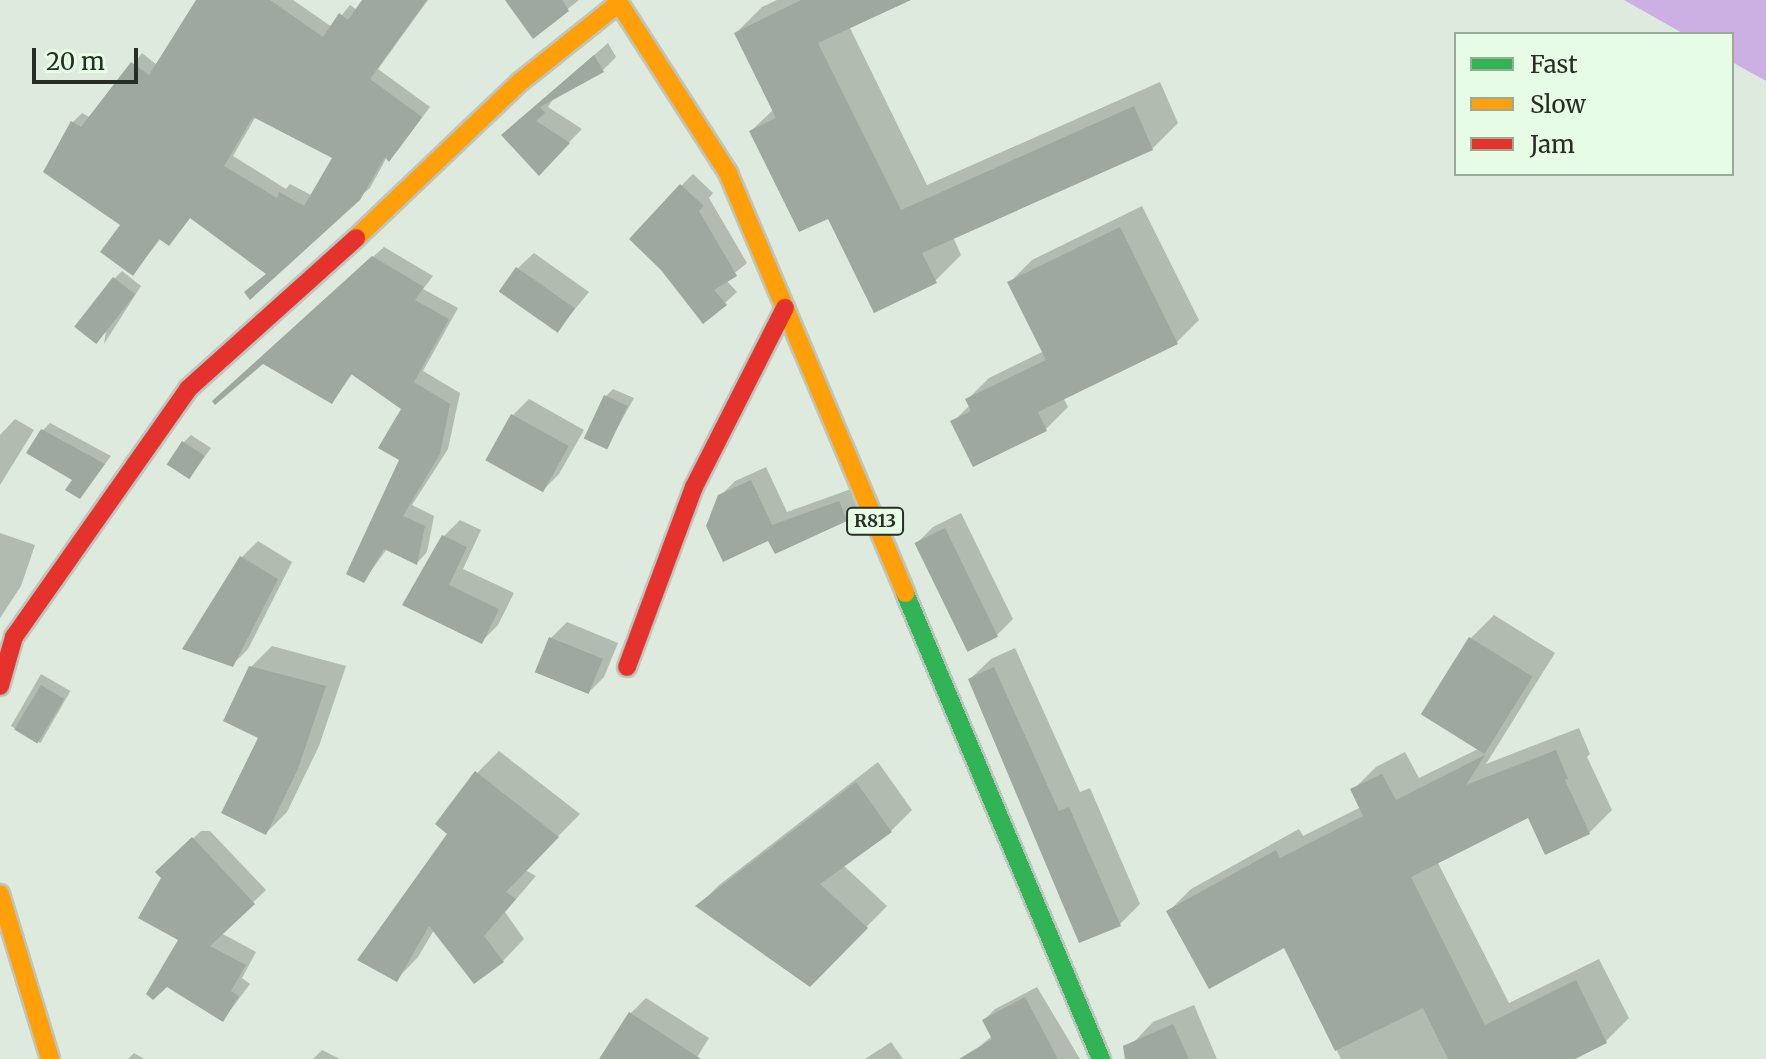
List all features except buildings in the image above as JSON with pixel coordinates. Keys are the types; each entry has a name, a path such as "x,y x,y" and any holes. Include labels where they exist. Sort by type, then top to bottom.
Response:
{"street":[{"name":"R813","path":"618,1 728,173 1101,1059"},
{"path":"0,686 14,637 188,389 394,203 520,82 618,1"},
{"path":"627,667 694,487 785,308"},
{"path":"0,894 50,1059"}],"shaded area":[{"path":"1624,0 1766,0 1766,81 1734,63 1734,32 1680,32"}],"traffic: fast":[{"path":"905,593 1101,1059"}],"traffic: slow":[{"path":"617,0 728,173 905,593"},
{"path":"356,238 520,82 619,3"},
{"path":"0,894 50,1059"}],"traffic: jam":[{"path":"0,686 14,637 188,389 356,238"},
{"path":"627,667 694,487 785,308"}]}
